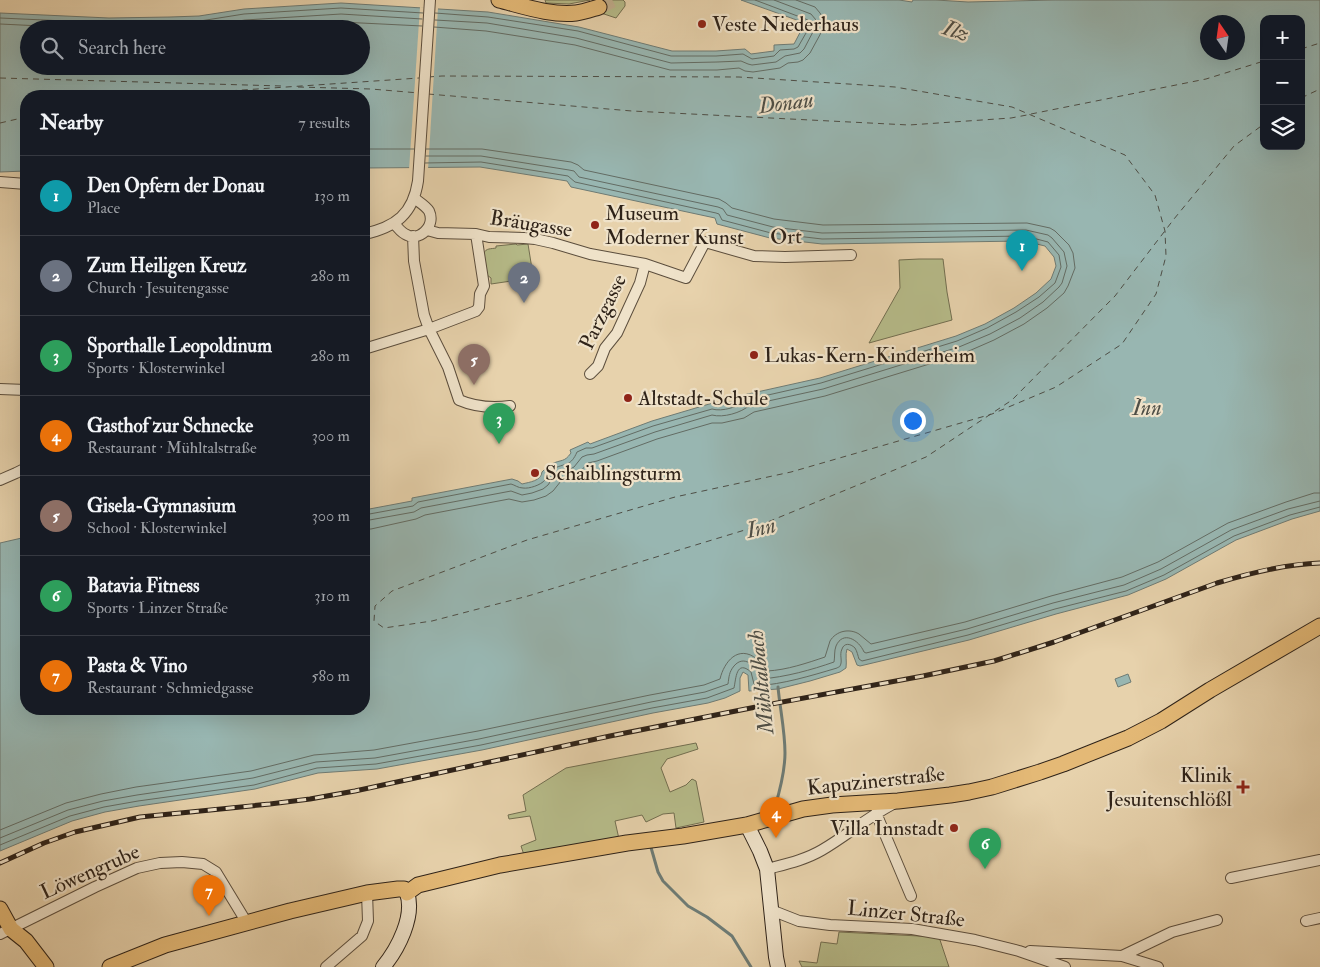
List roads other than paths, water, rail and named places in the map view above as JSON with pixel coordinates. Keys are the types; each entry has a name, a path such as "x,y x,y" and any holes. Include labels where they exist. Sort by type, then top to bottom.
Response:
{"main road":[{"path":"499,0 565,13 576,13 599,7"},
{"name":"Kapuzinerstraße","path":"407,893 418,884 500,865 747,825 803,809 832,804 898,801 992,787 1040,772 1128,738 1161,721 1320,626"},
{"path":"110,967 166,945 290,911 368,893 404,889 407,893"},
{"path":"0,910 5,932 26,941 46,967"}],"street":[{"path":"370,232 394,223 406,212 414,198 418,185 429,4"},
{"path":"0,182 20,184"},
{"path":"394,223 406,235 419,235 427,230 431,217 429,211 414,198"},
{"name":"Bräugasse","path":"427,230 438,233 476,234 489,237 535,239 552,242 590,254 645,264 686,278"},
{"path":"370,347 429,329 476,311 484,286 476,234"},
{"path":"413,236 414,261 424,315 448,367 459,400 468,404 500,408 510,406"},
{"name":"Ort","path":"686,278 705,242 754,256 851,255"},
{"name":"Parzgasse","path":"590,374 598,366 605,348 618,334 640,283 645,264"},
{"path":"0,389 20,390"},
{"path":"0,480 20,471"},
{"path":"767,869 796,862 820,851 876,813 898,801"},
{"path":"876,813 911,896"},
{"path":"747,825 767,869 778,967"},
{"path":"1231,878 1320,860"},
{"name":"Löwengrube","path":"5,932 94,887 137,868 160,863 182,862 203,864 216,872 247,923"},
{"path":"326,967 362,936 368,921 368,893"},
{"path":"383,967 400,942 410,911 410,901 407,893"},
{"name":"Linzer Straße","path":"771,910 800,921 830,925 912,928 975,940 1019,951 1065,967"},
{"path":"1306,921 1320,918"},
{"path":"1122,956 1172,932 1217,920"},
{"path":"1019,951 1122,956 1158,967"}],"water":[{"name":"Inn","path":"741,0 899,0 912,2 913,0 936,0 968,2 1055,0 1320,0 1320,511 1292,519 1236,540 1166,579 1128,595 969,640 860,666 857,665 852,652 847,649 846,668 840,672 810,681 778,689 749,691 748,675 743,672 740,678 740,691 708,703 482,750 377,769 318,773 255,789 105,812 72,821 0,851 0,543 20,538 20,715 370,715 370,509 412,501 412,498 512,479 522,484 532,482 540,477 542,472 550,465 564,460 571,453 570,450 588,442 590,444 652,421 716,402 717,405 739,400 739,396 820,378 956,336 985,324 1036,293 1051,279 1056,266 1054,257 1045,246 1024,241 822,244 770,238 717,224 715,218 571,187 567,181 480,167 370,168 370,90 20,90 20,171 0,172 0,13 109,18 170,17 199,16 244,9 341,3 488,12 579,27 672,51 745,49 751,54 774,51 774,45 794,44 805,23"},
{"path":"1128,674 1131,682 1118,687 1115,679"}],"waterway":[{"name":"Mühltalbach","path":"775,807 785,760 778,687"},
{"path":"650,844 658,872 663,881 688,906 707,917 732,936 751,967"}],"tunnel":[{"path":"599,7 613,0"}],"railway":[{"path":"0,863 44,843 75,832 140,817 270,804 355,791 610,736 994,661 1054,642 1217,583 1268,570 1320,563"}],"place":[{"name":"Veste Niederhaus","path":"702,24"},
{"name":"Museum Moderner Kunst","path":"595,225"},
{"name":"Den Opfern der Donau","path":"1022,271"},
{"name":"Zum Heiligen Kreuz","path":"524,303"},
{"name":"Lukas-Kern-Kinderheim","path":"754,355"},
{"name":"Gisela-Gymnasium","path":"474,385"},
{"name":"Altstadt-Schule","path":"628,398"},
{"name":"Sporthalle Leopoldinum","path":"499,444"},
{"name":"Schaiblingsturm","path":"535,473"},
{"name":"Klinik Jesuitenschlößl","path":"1243,787"},
{"name":"Villa Innstadt","path":"954,828"},
{"name":"Gasthof zur Schnecke","path":"776,838"},
{"name":"Batavia Fitness","path":"985,869"},
{"name":"Pasta & Vino","path":"209,916"}],"water label":[{"name":"Ilz","path":"956,31"},
{"name":"Donau","path":"786,103"}]}
